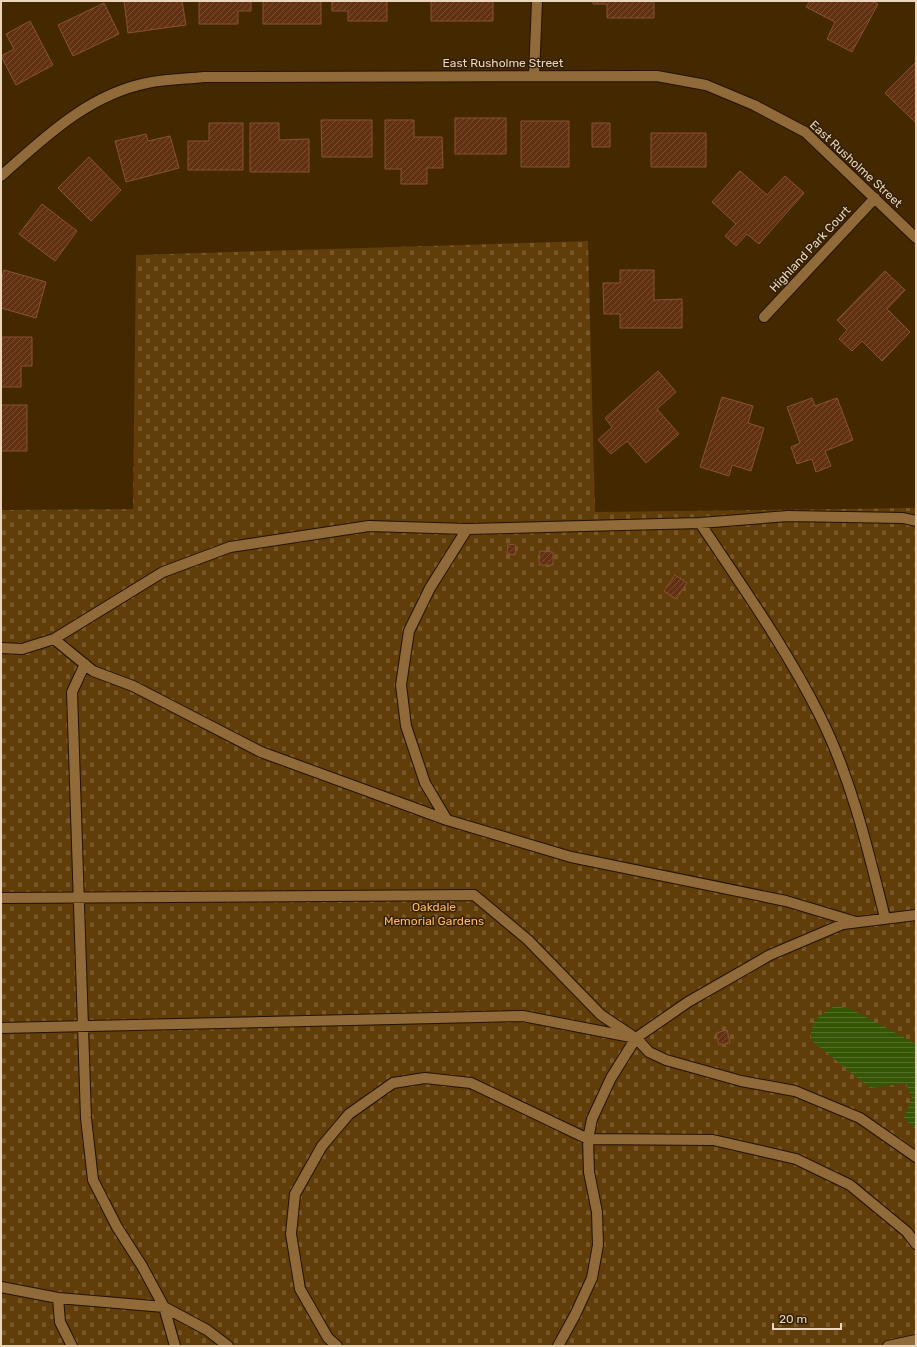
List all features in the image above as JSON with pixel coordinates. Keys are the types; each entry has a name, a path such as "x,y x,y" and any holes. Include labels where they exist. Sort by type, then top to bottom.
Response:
{"street":[{"path":"534,76 537,1"},
{"name":"East Rusholme Street","path":"1,176 50,133 78,112 109,95 147,83 205,77 657,76 706,85 754,105 805,132 916,238"},
{"name":"Highland Park Court","path":"764,317 875,198"},
{"path":"1,648 22,649 54,639 163,572 230,547 369,526 467,529 700,523 788,516 903,518 916,521"},
{"path":"700,523 770,628 821,716 846,778 866,838 885,918"},
{"path":"447,820 425,783 406,726 402,685 409,631 430,588 467,529"},
{"path":"54,639 93,671 133,686 261,752 447,820 571,857 786,901 856,922"},
{"path":"85,664 72,692 86,1118 93,1180 117,1227 142,1266 164,1307 175,1346"},
{"path":"1,898 474,895 528,940 601,1015 636,1038 649,1052 666,1060 741,1081 795,1091 860,1118 916,1157"},
{"path":"558,1346 575,1315 592,1278 598,1245 597,1212 589,1172 588,1139 592,1119 611,1078 636,1038 688,1002 770,955 843,924 916,915"},
{"path":"1,1028 523,1016 636,1038"},
{"path":"337,1346 328,1338 300,1289 290,1234 294,1194 322,1146 349,1114 393,1083 425,1078 471,1083 588,1139 713,1140 796,1159 850,1185 907,1232 916,1244"},
{"path":"1,1287 58,1298 164,1307 207,1330 228,1346"},
{"path":"58,1298 60,1322 72,1346"},
{"path":"888,1346 916,1340"}],"green space":[{"name":"Oakdale Memorial Gardens","path":"588,241 595,512 916,508 916,1346 1,1346 1,510 133,509 136,255"}],"shaded area":[{"path":"835,1006 851,1009 916,1044 916,1130 904,1118 912,1098 906,1083 870,1088 811,1040 811,1033 814,1023 820,1015"}],"building":[{"path":"124,1 182,1 186,25 128,33"},
{"path":"199,1 251,1 251,11 238,11 238,24 199,24"},
{"path":"263,1 321,1 321,24 263,24"},
{"path":"332,1 387,1 387,21 348,21 348,11 332,11"},
{"path":"431,1 493,1 493,21 431,21"},
{"path":"593,1 654,1 654,18 607,18 607,4 593,4"},
{"path":"810,1 872,1 878,4 852,52 827,39 835,22 806,7"},
{"path":"104,3 119,34 73,56 58,25"},
{"path":"30,21 53,65 16,85 1,56 14,49 6,34"},
{"path":"915,63 916,64 916,123 885,93"},
{"path":"455,118 506,118 506,154 455,154"},
{"path":"321,120 372,120 372,157 322,157"},
{"path":"385,120 414,120 414,137 442,137 443,168 427,168 427,184 401,184 401,169 385,169"},
{"path":"521,121 569,121 569,167 521,167"},
{"path":"209,123 243,123 243,170 188,170 188,141 209,141"},
{"path":"250,123 279,123 279,140 309,139 309,172 250,172"},
{"path":"592,123 610,123 610,147 592,147"},
{"path":"651,133 706,133 706,167 651,167"},
{"path":"146,134 148,141 170,136 179,168 126,182 115,141"},
{"path":"89,157 121,190 91,221 58,188"},
{"path":"740,171 767,195 785,176 804,193 759,244 747,234 736,246 725,236 736,224 712,202"},
{"path":"42,204 77,231 55,261 19,234"},
{"path":"4,270 46,282 36,318 1,308 1,281"},
{"path":"620,270 654,270 654,300 682,299 682,328 620,328 620,314 604,314 603,283 620,283"},
{"path":"885,271 905,290 887,309 910,332 882,361 862,341 852,351 839,339 847,330 837,320"},
{"path":"1,337 32,337 32,366 21,366 21,387 1,387"},
{"path":"658,371 676,392 657,409 679,434 646,463 627,441 611,454 598,440 612,427 605,418"},
{"path":"722,397 753,406 748,423 764,428 751,471 732,465 729,476 700,467"},
{"path":"812,398 815,406 837,398 853,440 825,451 831,466 816,472 812,459 797,464 791,447 800,443 787,407"},
{"path":"1,405 27,405 27,451 1,451"},
{"path":"508,544 516,545 515,555 507,554"},
{"path":"540,551 553,552 553,565 539,565"},
{"path":"675,575 687,583 676,599 664,591"},
{"path":"727,1030 730,1043 719,1045 716,1033"}]}
